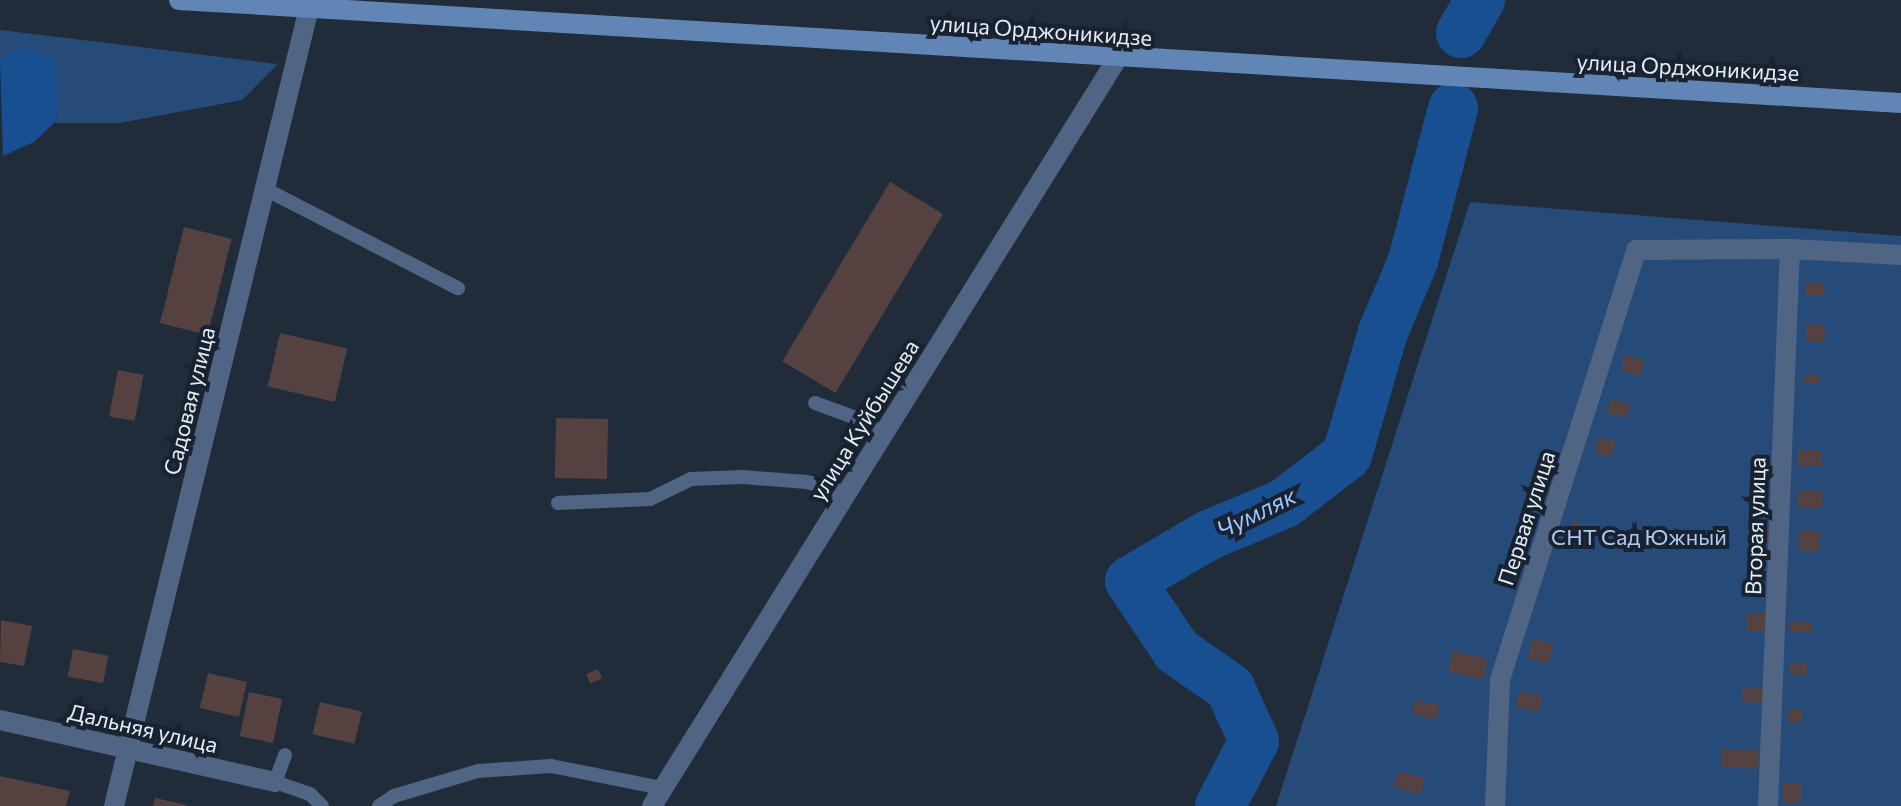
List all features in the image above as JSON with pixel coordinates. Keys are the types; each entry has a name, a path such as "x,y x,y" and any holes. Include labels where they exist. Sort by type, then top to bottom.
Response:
{"main road":[{"name":"улица Орджоникидзе","path":"179,0 1117,59 1901,103"}],"street":[{"name":"Садовая улица","path":"114,806 309,8"},
{"name":"улица Куйбышева","path":"656,797 1117,59"},
{"name":"Первая улица","path":"1495,806 1500,680 1636,250 1790,249"},
{"path":"1790,249 1901,255"},
{"name":"Вторая улица","path":"1768,806 1790,249"},
{"name":"Дальняя улица","path":"0,720 275,782"}],"lane":[{"path":"265,189 458,288"},
{"path":"815,403 867,422 882,435"},
{"path":"558,503 650,499 691,479 743,477 807,482 846,493"},
{"path":"285,755 275,782 310,794 322,806"},
{"path":"379,806 394,796 478,771 551,766 656,797"}],"green space":[{"path":"0,30 278,64 242,100 120,123 54,123 59,105 26,46 0,59"},
{"name":"СНТ Сад Южный","path":"1470,202 1901,236 1901,806 1276,806"}],"shaded area":[{"path":"26,46 54,60 59,105 54,123 34,142 3,156 0,59"}],"building":[{"path":"890,182 943,214 836,393 782,361"},
{"path":"184,227 232,239 208,335 160,323"},
{"path":"1806,283 1824,283 1824,296 1806,296"},
{"path":"1807,324 1825,325 1824,342 1806,341"},
{"path":"280,333 347,349 335,402 268,387"},
{"path":"1625,355 1644,360 1640,376 1621,370"},
{"path":"118,370 144,375 135,421 109,416"},
{"path":"1803,375 1819,375 1819,383 1803,383"},
{"path":"1610,400 1630,404 1627,418 1607,414"},
{"path":"556,418 608,419 607,479 555,478"},
{"path":"1598,437 1616,441 1612,457 1594,453"},
{"path":"1798,450 1821,450 1821,466 1798,466"},
{"path":"1798,491 1822,491 1822,508 1798,508"},
{"path":"1572,522 1591,527 1588,539 1569,534"},
{"path":"1755,527 1778,528 1777,544 1754,543"},
{"path":"1800,530 1820,531 1819,552 1799,551"},
{"path":"1747,613 1766,613 1766,632 1747,632"},
{"path":"1,620 32,626 24,666 0,662"},
{"path":"1790,621 1812,622 1811,633 1789,632"},
{"path":"1532,639 1553,644 1549,663 1528,658"},
{"path":"73,649 108,656 103,683 68,676"},
{"path":"1453,651 1488,659 1483,680 1448,671"},
{"path":"1790,663 1807,663 1807,675 1790,675"},
{"path":"598,669 602,678 590,683 586,674"},
{"path":"208,673 247,682 239,717 200,708"},
{"path":"1743,688 1763,689 1762,703 1742,702"},
{"path":"1520,691 1542,696 1539,712 1516,707"},
{"path":"249,692 282,699 273,743 240,736"},
{"path":"1415,700 1439,705 1437,719 1412,714"},
{"path":"320,702 362,712 354,744 313,734"},
{"path":"1788,709 1802,709 1802,722 1788,722"},
{"path":"1722,749 1759,750 1758,768 1721,767"},
{"path":"1397,772 1424,778 1421,794 1393,788"},
{"path":"0,776 70,791 66,806 0,806"},
{"path":"1783,783 1801,783 1801,802 1783,802"},
{"path":"155,798 187,805 187,806 153,806"}],"waterway":[{"name":"Чумляк","path":"1461,33 1480,0"},
{"name":"Чумляк","path":"1220,806 1254,741 1230,688 1177,651 1130,581 1209,535 1285,503 1347,455 1383,332 1413,261 1453,108"}]}
